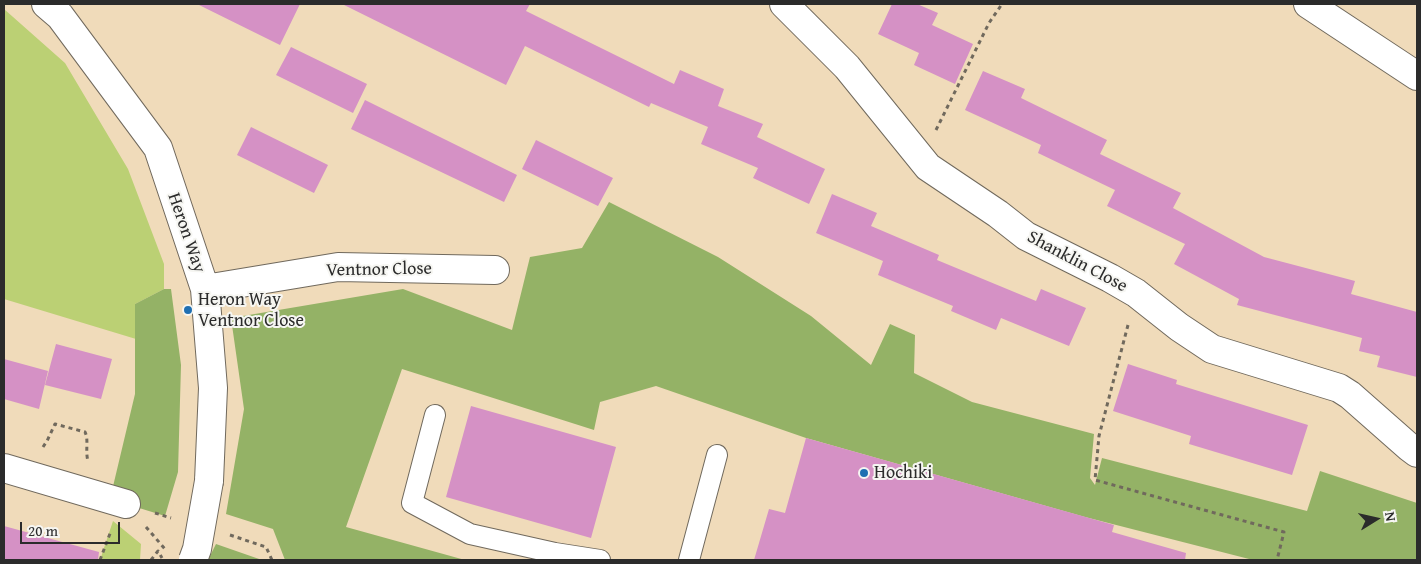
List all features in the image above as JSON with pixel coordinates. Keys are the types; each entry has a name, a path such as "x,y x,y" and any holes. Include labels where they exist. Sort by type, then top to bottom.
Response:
{"street":[{"name":"Heron Way","path":"46,4 60,16 158,148 205,289 214,388 209,481 197,548 180,557"},
{"name":"Shanklin Close","path":"784,4 847,67 928,167 998,214 1026,236 1136,293 1179,327 1212,349 1339,388 1417,453"},
{"path":"1308,4 1417,76"},
{"name":"Ventnor Close","path":"205,289 338,267 495,270"},
{"path":"4,468 126,504"}],"lane":[{"path":"435,415 412,503 470,534 555,553 600,560"},
{"path":"689,560 717,455"}],"path":[{"path":"921,159 989,23 1002,4"},
{"path":"1136,293 1099,436 1095,480 1284,532 1276,560"},
{"path":"126,504 180,557"},
{"path":"151,560 158,551 164,560"}],"green space":[{"path":"4,9 65,63 128,169 164,264 164,289 135,304 136,339 4,299"},
{"path":"609,202 718,257 811,316 871,365 890,324 915,335 914,373 972,402 1094,434 1090,478 1095,485 1102,458 1307,511 1320,471 1417,503 1417,560 1253,560 1085,517 806,438 656,386 600,402 594,430 402,369 346,527 465,560 285,560 273,529 226,514 244,409 231,318 403,289 512,330 530,257 582,248"},
{"path":"164,289 171,289 181,365 178,472 165,516 110,499 135,394 135,304"},
{"path":"113,521 141,544 140,560 100,560"},
{"path":"216,544 262,560 208,560"}],"building":[{"path":"197,4 300,4 280,45"},
{"path":"342,4 530,4 526,11 674,84 680,70 724,89 718,106 763,124 757,137 825,169 809,204 753,178 758,168 701,144 708,127 651,103 649,107 525,46 506,85"},
{"path":"892,4 917,4 938,13 932,25 973,44 955,84 914,65 919,53 878,34"},
{"path":"291,47 367,84 353,113 276,75"},
{"path":"983,71 1025,89 1021,98 1107,140 1100,154 1181,193 1173,208 1264,257 1355,281 1351,294 1417,312 1417,377 1377,367 1380,356 1359,351 1362,338 1237,305 1239,299 1174,264 1185,244 1107,206 1115,190 1038,153 1041,145 965,110"},
{"path":"365,100 517,175 504,202 351,129"},
{"path":"251,127 328,165 314,193 237,155"},
{"path":"536,140 613,178 598,206 522,169"},
{"path":"832,194 877,213 871,226 939,255 937,260 1036,301 1041,289 1086,308 1069,346 1001,318 996,330 951,311 953,306 878,275 883,261 816,233"},
{"path":"56,344 112,359 101,399 45,385"},
{"path":"4,359 48,371 39,409 4,399"},
{"path":"1128,364 1177,380 1176,384 1308,425 1292,475 1189,444 1191,436 1113,411"},
{"path":"471,406 616,447 591,538 446,497"},
{"name":"Hochiki","path":"806,438 1114,525 1112,532 1186,553 1185,560 754,560 769,509 785,513"},
{"path":"4,526 99,552 98,560 4,560"}],"place":[{"name":"Heron Way Ventnor Close","path":"188,310"},
{"name":"Hochiki","path":"864,473"}]}
